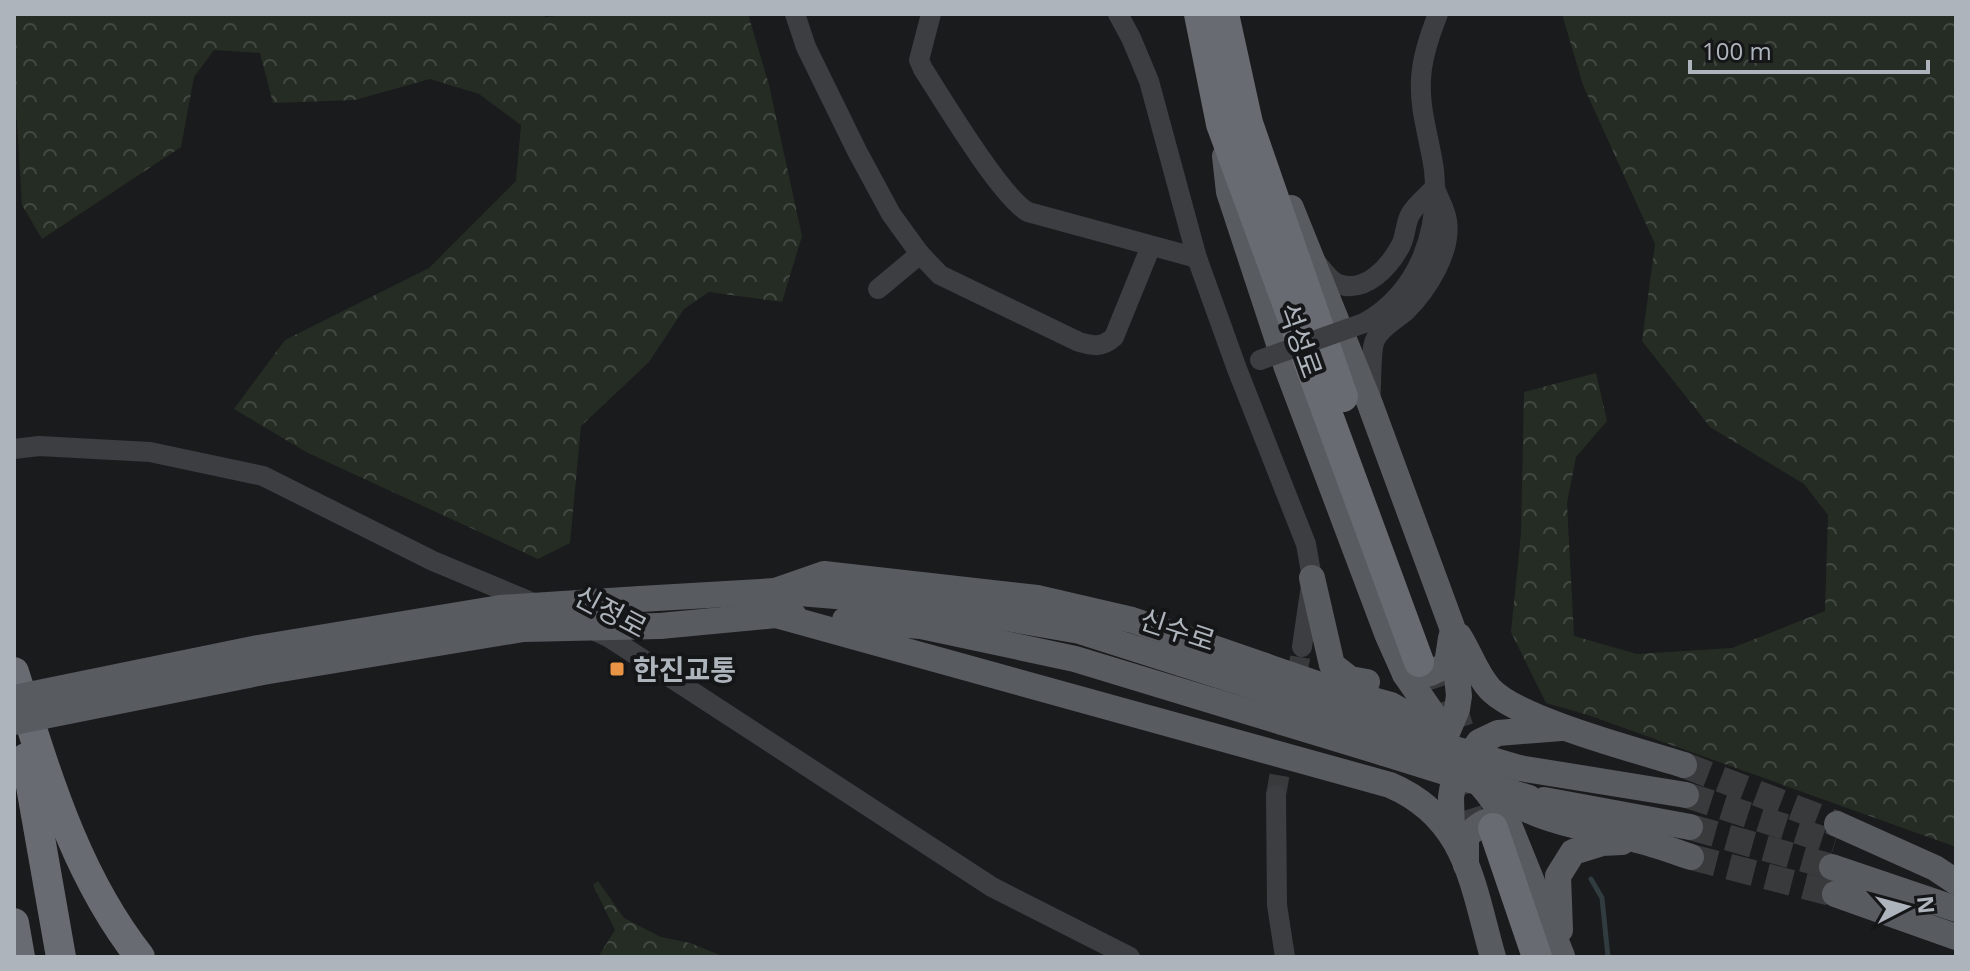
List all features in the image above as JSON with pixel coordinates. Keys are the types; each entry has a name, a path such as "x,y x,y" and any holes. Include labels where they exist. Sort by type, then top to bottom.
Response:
{"highway":[{"name":"석성로","path":"1199,14 1420,664"},
{"name":"석성로","path":"1224,14 1234,124"},
{"path":"14,672 45,770 81,861 117,927 140,957"},
{"path":"14,686 61,957"},
{"path":"1479,837 1515,957"},
{"path":"1479,837 1537,957"},
{"path":"14,923 20,957"}],"main road":[{"path":"1234,124 1282,185 1370,404 1452,627 1484,682 1493,692 1517,706 1565,727 1684,765"},
{"path":"1234,124 1229,192 1287,368 1388,636 1420,664 1425,706 1466,762 1520,807 1586,829 1640,840 1691,857"},
{"path":"776,603 824,574 1037,598 1132,620 1326,687 1391,705 1445,737"},
{"path":"1312,578 1332,665 1350,679 1370,683"},
{"name":"신수로","path":"14,698 258,648 500,608 640,599 776,603 921,626 1075,659 1382,740 1519,768 1686,795"},
{"path":"776,603 1390,785 1409,793 1433,811 1479,837"},
{"name":"신수로","path":"14,722 263,672 523,629 660,626 776,603"},
{"path":"1420,664 1416,676 1433,673 1447,664 1452,627"},
{"path":"1390,785 1408,782 1423,773 1445,737 1459,696 1452,627"},
{"path":"1326,687 1361,687 1370,683 1382,673 1388,636"},
{"path":"1562,956 1479,837 1454,779 1479,742 1498,733 1565,727"},
{"name":"신수로","path":"1382,740 1529,798 1690,827"},
{"path":"1466,762 1479,837 1493,957"},
{"path":"1562,956 1557,908 1558,876 1573,852 1602,843 1640,840"},
{"path":"1835,845 1935,868 1956,882"},
{"path":"1835,845 1956,891"},
{"path":"1835,845 1956,909"},
{"path":"1835,894 1956,937"}],"street":[{"path":"795,14 806,47 891,214 920,254 940,275 970,292 1096,347 1114,337 1151,246"},
{"path":"931,14 919,60 923,69 1019,207 1197,258"},
{"path":"1118,14 1149,81 1197,258 1306,544 1312,578 1302,647"},
{"path":"1370,404 1375,339 1430,284 1441,258 1448,223 1435,187 1421,77 1430,33 1438,14"},
{"path":"1237,369 1364,323 1384,312 1405,290 1418,270 1426,249 1435,187"},
{"path":"1311,255 1329,278 1340,285 1369,281 1391,261 1407,231 1410,215 1435,187"},
{"path":"878,289 920,254"},
{"name":"신정로","path":"14,449 39,446 150,452 263,476 433,561 610,638 992,887 1130,957"},
{"path":"1276,795 1277,905 1285,957"}],"green space":[{"path":"14,14 536,14 546,17 576,14 748,14 769,85 802,236 782,302 709,292 684,309 649,362 581,426 570,543 538,559 308,453 234,409 285,340 429,268 516,181 521,125 479,94 430,79 355,100 273,103 260,53 214,50 194,77 181,147 42,239 22,205 14,73"},
{"path":"1562,14 1956,14 1956,847 1588,715 1546,703 1511,632 1521,533 1524,392 1596,373 1607,421 1576,457 1567,503 1574,636 1637,654 1732,648 1825,611 1828,515 1804,484 1710,427 1642,341 1655,244 1583,85"},
{"path":"598,881 624,918 661,937 690,943 725,957 598,957 615,930 593,885"}],"waterway":[{"path":"1591,879 1602,898 1608,957"}],"tunnel":[{"path":"1276,795 1302,647"},
{"path":"1435,657 1475,777"},
{"path":"1684,765 1837,824"},
{"path":"1453,767 1475,837"},
{"path":"1686,795 1835,843"},
{"path":"1690,827 1832,867"},
{"path":"1691,857 1835,894"}],"place":[{"name":"한진교통","path":"617,669"}]}
